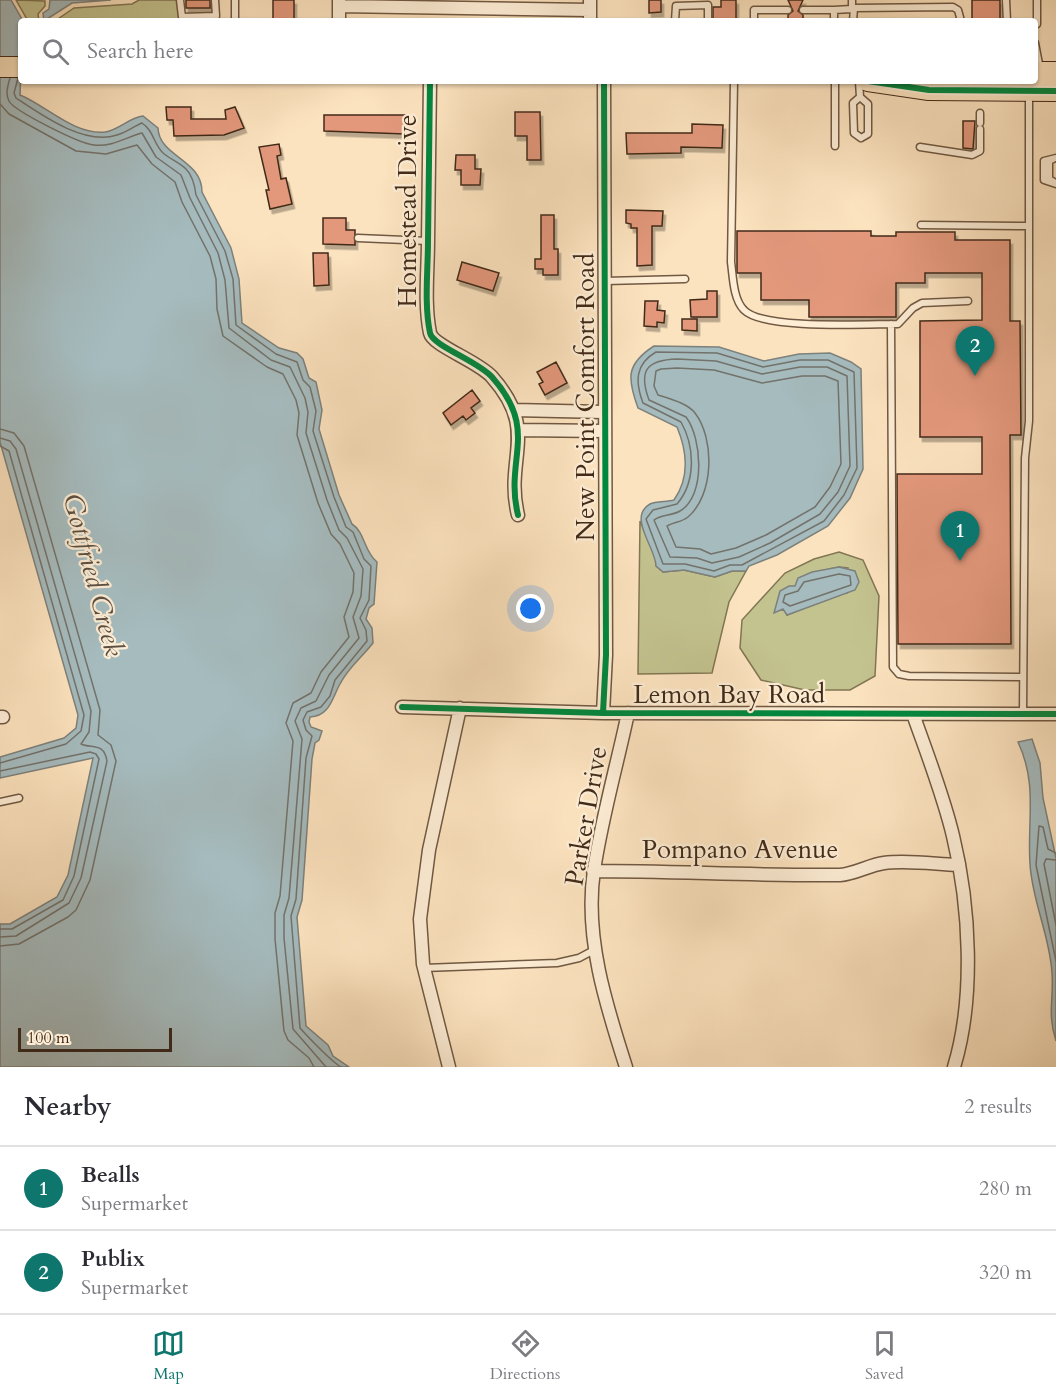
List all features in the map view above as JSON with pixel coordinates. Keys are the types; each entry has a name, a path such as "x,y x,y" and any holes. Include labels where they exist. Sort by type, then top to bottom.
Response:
{"main road":[{"path":"0,67 18,68"},
{"path":"1040,77 1056,91"},
{"path":"864,89 929,90 980,84"}],"street":[{"path":"339,3 590,10"},
{"name":"Homestead Drive","path":"430,84 428,305 432,338 440,345 473,360 489,373 514,410 519,430 513,488 518,515"},
{"name":"New Point Comfort Road","path":"603,713 606,655 603,412 604,84"},
{"path":"514,410 603,412"},
{"path":"519,430 604,431"},
{"name":"Lemon Bay Road","path":"402,707 603,713 1056,714"},
{"path":"449,1067 424,968 420,920 422,890 460,708"},
{"name":"Parker Drive","path":"626,1067 610,1018 596,949 593,871 628,713"},
{"path":"913,714 940,790 953,837 966,935 968,985 963,1036 954,1067"},
{"name":"Pompano Avenue","path":"593,871 705,871 796,876 846,874 863,867 886,863 957,865"}],"lane":[{"path":"180,0 182,17 216,16 215,0"},
{"path":"235,0 235,18"},
{"path":"852,0 854,18"},
{"path":"1006,0 1007,18"},
{"path":"1037,0 1037,18"},
{"path":"675,18 676,6 708,5 708,18"},
{"path":"805,12 953,7 958,10 961,18"},
{"path":"754,18 754,10 784,12"},
{"path":"834,10 834,18"},
{"path":"1023,713 1025,458 1029,421 1029,226 1040,77"},
{"path":"734,84 731,262 734,285 741,308 746,313 783,323 891,324 900,323 913,308 922,303 968,301"},
{"path":"835,84 835,146"},
{"path":"861,138 868,134 868,104 864,89"},
{"path":"861,138 854,134 854,103 864,89"},
{"path":"920,147 972,155 980,151 980,113"},
{"path":"861,138 861,146"},
{"path":"1056,159 1044,161 1044,180 1056,181"},
{"path":"921,225 1029,226"},
{"path":"357,238 428,242"},
{"path":"604,281 685,279"},
{"path":"891,324 893,667 899,674 909,676 1023,677"},
{"path":"0,802 19,798"},
{"path":"424,968 557,963 579,958 596,949"}],"green space":[{"path":"16,0 45,1 45,6 38,14 39,18 26,18"},
{"path":"139,0 180,0 182,18 59,18 74,8 132,4"},
{"path":"640,521 656,559 656,566 663,572 684,570 715,577 732,571 746,571 729,602 712,673 638,674"},
{"path":"839,552 863,560 879,596 875,676 850,690 805,690 761,680 740,648 742,620 785,573 814,559","holes":["848,568 847,593 840,593 787,615 784,609 794,591 805,579 828,569"]}],"water":[{"name":"Gottfried Creek","path":"0,0 11,0 21,18 18,18 20,95 72,125 94,132 110,131 143,116 158,128 165,146 195,172 202,192 231,248 239,279 242,323 279,348 297,353 303,359 309,378 316,382 322,410 319,429 339,495 352,524 360,532 369,553 377,562 374,604 369,608 366,619 372,628 373,643 347,673 326,710 317,716 310,717 311,727 322,731 319,740 315,743 312,759 302,900 297,917 306,1026 328,1045 333,1056 349,1067 0,1067 0,924 10,924 57,897 68,875 93,758 0,778 0,757 64,738 76,728 78,715 0,442"},
{"path":"50,0 111,0 72,3 49,18 44,18 43,13 49,9"},
{"path":"654,346 719,347 764,361 799,354 830,353 861,369 863,469 850,498 828,526 777,555 749,566 746,571 732,571 715,577 684,570 663,572 656,566 644,533 641,517 650,504 674,500 683,482 685,455 677,427 638,408 632,388 631,372 634,366 638,359"},
{"path":"839,567 855,571 859,582 855,590 787,615 783,609 774,613 780,591 789,586 795,586 798,578 812,572"},
{"path":"1032,739 1040,763 1043,798 1056,858 1056,1041 1051,1014 1051,959 1031,878 1030,788 1028,773 1018,742"}],"building":[{"path":"186,0 210,0 210,8 186,8"},
{"path":"273,0 294,0 294,18 273,18"},
{"path":"649,0 661,0 661,12 649,13"},
{"path":"721,0 736,0 736,18 713,18 713,7 721,7"},
{"path":"788,0 803,0 798,11 803,18 788,18 793,11"},
{"path":"972,0 1000,0 1000,18 972,18"},
{"path":"166,107 191,107 191,119 226,119 225,110 235,107 244,128 224,135 174,136 173,120 167,120"},
{"path":"515,112 540,112 541,160 527,160 527,136 515,136"},
{"path":"324,115 405,115 405,134 324,131"},
{"path":"963,121 975,121 973,149 963,148"},
{"path":"692,124 723,125 722,148 681,147 681,153 627,154 626,133 692,133"},
{"path":"279,144 281,155 277,156 281,179 286,178 292,204 270,209 266,190 269,190 259,147"},
{"path":"456,155 475,155 475,169 481,169 480,185 461,185 461,170 455,170"},
{"path":"626,210 663,211 662,226 652,226 652,265 637,266 637,228 631,228 631,224 626,223"},
{"path":"541,215 554,215 554,249 558,249 558,275 543,275 543,269 535,269 535,259 541,259"},
{"path":"323,218 346,218 346,230 355,230 355,245 323,244"},
{"path":"737,231 871,231 871,236 896,236 896,232 955,232 955,240 1010,240 1010,321 1020,321 1021,435 1010,435 1011,644 898,644 897,474 982,474 982,437 920,437 920,321 982,320 982,273 925,273 925,283 896,283 896,317 809,317 809,300 761,300 761,273 737,273"},
{"path":"313,253 328,253 329,285 314,286"},
{"path":"462,262 499,273 493,291 457,280"},
{"path":"707,291 717,291 717,317 691,317 690,300 707,299"},
{"path":"645,301 658,301 657,310 665,311 664,323 657,322 657,327 644,326"},
{"path":"682,319 697,319 697,331 682,330"},
{"path":"556,362 567,383 545,395 539,384 543,382 537,372"},
{"path":"472,390 480,401 471,408 475,413 466,420 463,416 451,425 443,413"}],"cycle path":[{"path":"430,84 427,299 430,333 439,343 485,371 506,396 518,429 515,477 518,515"},
{"path":"603,713 606,655 604,84"},
{"path":"888,84 929,90 1056,91"},
{"path":"402,707 603,713 1056,714"}],"place":[{"name":"Publix","path":"975,376"},
{"name":"Bealls","path":"960,561"}]}
